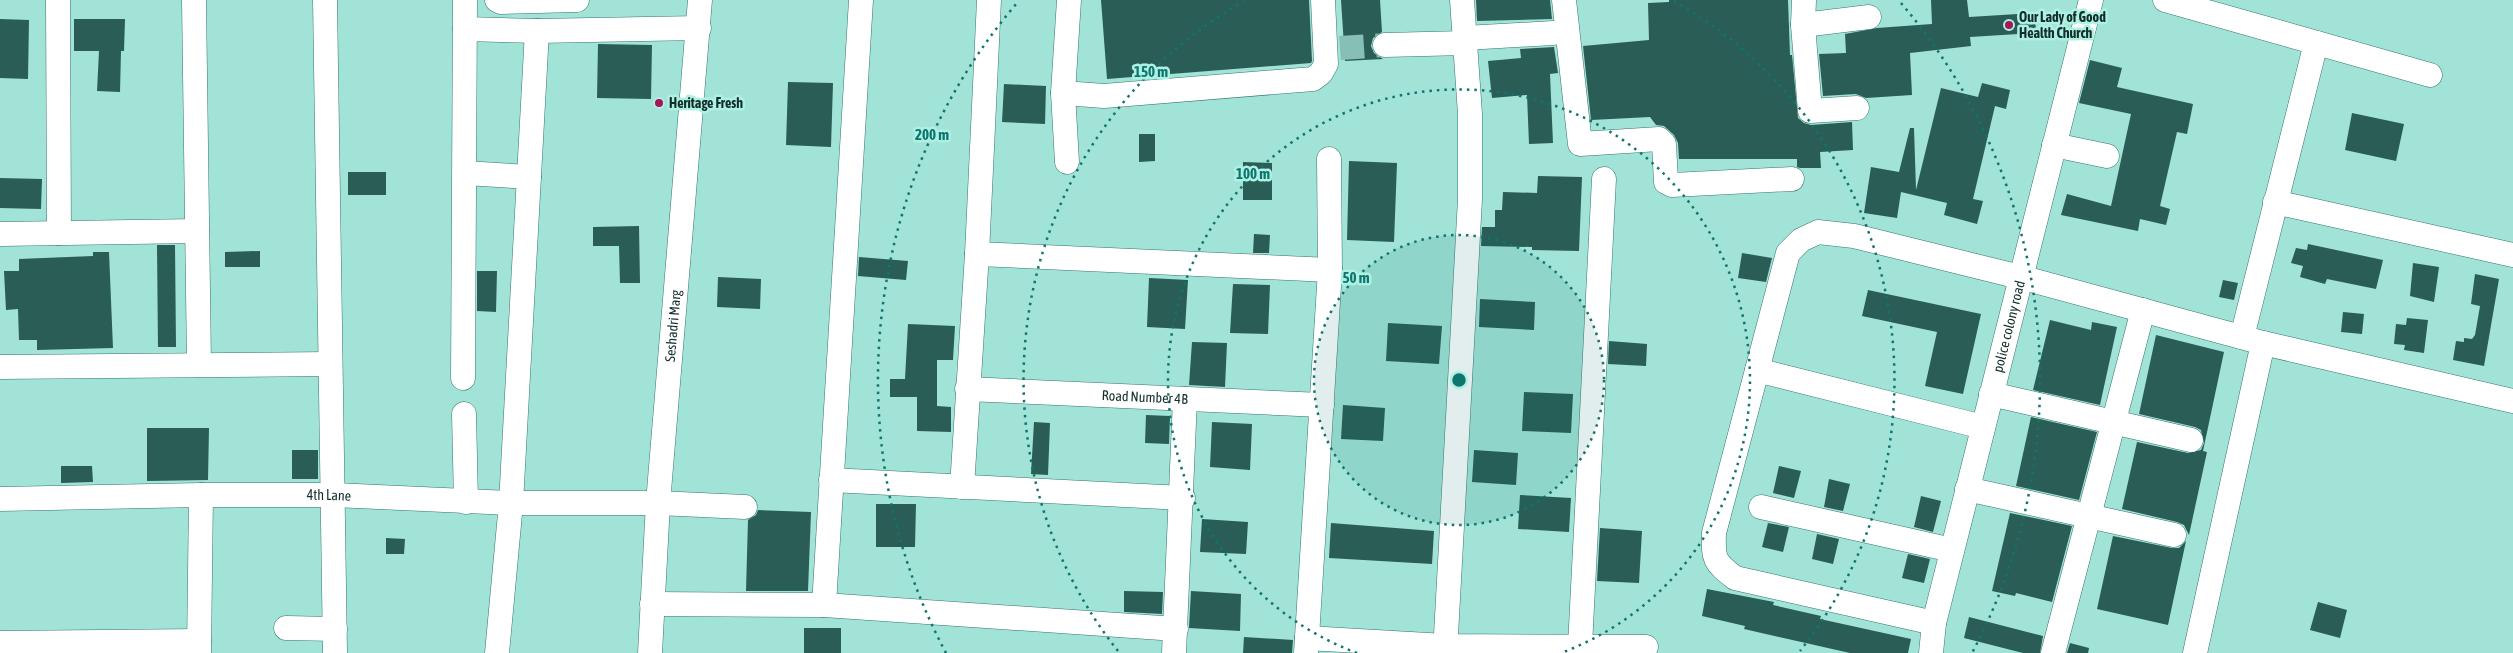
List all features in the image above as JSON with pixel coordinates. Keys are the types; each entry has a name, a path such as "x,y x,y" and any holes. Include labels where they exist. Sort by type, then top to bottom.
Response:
{"street":[{"path":"58,0 59,233"},
{"path":"194,0 199,365"},
{"path":"325,0 335,653"},
{"path":"462,378 465,0"},
{"path":"497,0 501,2 577,0"},
{"name":"Seshadri Marg","path":"650,653 658,503 700,0"},
{"path":"824,605 860,0"},
{"path":"962,487 977,254 989,0"},
{"path":"1067,162 1063,93 1069,0"},
{"path":"1063,93 1104,96 1312,78 1321,73 1333,48 1323,0"},
{"path":"1445,649 1470,199 1470,114 1462,0"},
{"path":"1564,0 1580,144 1659,140 1664,144 1666,182 1672,185 1792,179"},
{"path":"1804,0 1803,25 1810,111 1857,108"},
{"name":"police colony road","path":"1933,653 1934,623 2091,0"},
{"path":"2165,0 2430,74"},
{"path":"1803,25 1869,17"},
{"path":"465,28 537,31 699,28"},
{"path":"497,653 512,503 537,31"},
{"path":"1385,45 1552,33"},
{"path":"2196,653 2275,202 2316,43"},
{"path":"2054,145 2107,156"},
{"path":"1330,159 1330,270 1306,646 1445,649 1580,646 1646,647"},
{"path":"465,173 529,177"},
{"path":"1580,646 1604,179"},
{"path":"2275,202 2513,254"},
{"path":"0,234 197,231"},
{"path":"1934,623 1735,578 1718,565 1713,555 1714,533 1788,252 1801,240 1818,232 1854,236 2020,277 2252,340 2513,401"},
{"path":"977,254 1330,270"},
{"path":"2053,653 2143,310"},
{"path":"0,367 330,364"},
{"path":"1757,370 1983,427"},
{"name":"Road Number 4B","path":"967,389 1322,405"},
{"path":"1991,394 2190,440"},
{"path":"1174,653 1183,498 1185,399"},
{"path":"464,414 466,502"},
{"path":"831,480 1183,498"},
{"path":"1968,489 2174,536"},
{"path":"0,643 199,647 201,495"},
{"name":"4th Lane","path":"0,499 201,495 334,495 466,502 658,503 745,506"},
{"path":"1761,507 1952,550"},
{"path":"652,604 824,605 1176,629"},
{"path":"286,628 335,629"}],"building":[{"path":"1101,0 1309,0 1312,61 1311,63 1107,79"},
{"path":"1341,0 1380,0 1382,32 1373,38 1371,46 1374,53 1383,59 1345,61"},
{"path":"1476,0 1550,0 1552,19 1477,21"},
{"path":"1669,0 1788,0 1790,55 1792,55 1798,118 1804,123 1811,125 1852,122 1853,150 1820,152 1821,168 1797,167 1797,159 1679,159 1678,143 1674,135 1664,126 1656,125 1650,117 1591,120 1583,46 1649,40 1648,3 1669,2"},
{"path":"1931,0 1967,0 1969,17 2035,13 2036,33 1970,37 1971,46 1910,53 1912,95 1866,98 1856,94 1823,96 1819,54 1846,53 1845,34 1877,28 1932,24"},
{"path":"0,19 29,20 28,79 0,78"},
{"path":"74,19 125,19 124,51 121,51 120,92 97,91 99,51 74,51"},
{"path":"598,44 652,45 651,99 597,98"},
{"path":"1554,47 1558,73 1550,74 1553,143 1529,144 1527,95 1492,98 1488,61 1521,58 1520,49"},
{"path":"2090,60 2122,68 2117,87 2193,104 2187,134 2177,132 2160,206 2170,209 2166,225 2140,219 2138,231 2061,215 2067,194 2111,206 2131,114 2079,103"},
{"path":"788,82 833,83 831,147 786,145"},
{"path":"1982,83 2010,90 2006,109 1995,106 1973,199 1983,201 1977,224 1944,215 1947,203 1901,192 1897,218 1864,213 1871,167 1899,172 1910,128 1914,128 1916,190 1941,88 1978,97"},
{"path":"1004,84 1046,86 1045,124 1002,122"},
{"path":"2352,113 2404,124 2396,161 2345,150"},
{"path":"1139,134 1155,134 1155,161 1139,162"},
{"path":"1349,161 1397,163 1394,242 1347,240"},
{"path":"1243,162 1272,163 1272,200 1243,200"},
{"path":"348,172 386,172 386,195 348,195"},
{"path":"1538,176 1582,177 1579,251 1532,250 1532,247 1481,246 1482,227 1495,227 1495,210 1502,210 1503,192 1537,193"},
{"path":"0,178 42,179 41,209 0,208"},
{"path":"639,226 640,283 620,283 619,246 593,246 593,227"},
{"path":"1254,234 1270,235 1269,253 1253,253"},
{"path":"2308,244 2383,260 2376,289 2327,279 2325,284 2300,277 2303,266 2291,263 2296,248 2307,250"},
{"path":"157,245 175,245 176,347 158,347"},
{"path":"260,251 260,267 225,267 225,252"},
{"path":"93,252 109,252 113,348 37,350 37,340 19,340 18,309 6,310 4,271 19,271 19,259 93,256"},
{"path":"1742,253 1772,258 1766,282 1738,278"},
{"path":"859,257 908,261 906,280 858,276"},
{"path":"2413,263 2439,267 2434,302 2410,296"},
{"path":"477,271 497,271 496,312 477,311"},
{"path":"2475,274 2499,279 2484,366 2453,360 2456,341 2464,342 2464,338 2472,339 2475,335 2480,306 2471,304"},
{"path":"718,277 761,279 760,309 717,307"},
{"path":"1149,278 1188,280 1185,329 1147,327"},
{"path":"2223,280 2238,283 2234,300 2219,297"},
{"path":"1233,284 1270,285 1268,334 1230,333"},
{"path":"1868,290 1981,314 1963,394 1925,386 1937,332 1862,316"},
{"path":"1480,299 1535,302 1534,330 1479,327"},
{"path":"2343,312 2364,314 2362,334 2341,332"},
{"path":"2407,318 2428,320 2424,353 2404,350 2405,345 2394,344 2396,324 2406,325"},
{"path":"2050,320 2091,330 2092,322 2117,327 2100,405 2033,390"},
{"path":"1388,323 1442,326 1439,364 1386,361"},
{"path":"908,324 955,326 953,360 937,360 937,406 951,407 951,432 917,431 917,397 890,397 890,379 905,379"},
{"path":"2156,335 2224,352 2203,451 2207,452 2189,535 2184,525 2177,522 2122,509 2137,442 2188,453 2201,450 2204,443 2201,430 2195,427 2139,414"},
{"path":"1609,341 1647,344 1646,366 1608,364"},
{"path":"1192,342 1227,343 1225,387 1189,385"},
{"path":"1524,392 1573,394 1571,433 1522,431"},
{"path":"1343,405 1385,408 1383,441 1341,439"},
{"path":"1146,415 1170,416 1169,444 1145,443"},
{"path":"2031,417 2097,432 2079,500 2016,486"},
{"path":"1034,422 1050,423 1048,475 1031,474"},
{"path":"1212,422 1252,424 1250,470 1210,467"},
{"path":"147,428 209,428 208,480 147,481"},
{"path":"292,450 318,450 318,479 292,479"},
{"path":"1474,450 1518,453 1516,485 1472,482"},
{"path":"61,466 92,466 93,482 61,483"},
{"path":"1779,466 1801,471 1794,498 1773,493"},
{"path":"1829,479 1850,484 1843,511 1824,507"},
{"path":"1520,495 1571,498 1569,532 1518,529"},
{"path":"1921,496 1941,501 1933,532 1914,527"},
{"path":"876,504 916,504 915,547 876,547"},
{"path":"758,510 811,512 808,591 746,591 748,520 756,515"},
{"path":"2010,513 2072,526 2052,602 2016,593 2015,596 1992,591"},
{"path":"1202,519 1248,522 1246,554 1200,552"},
{"path":"1331,523 1434,531 1432,564 1329,558"},
{"path":"1768,523 1789,527 1783,552 1762,547"},
{"path":"1600,528 1642,531 1639,583 1597,581"},
{"path":"1817,534 1839,539 1833,564 1812,559"},
{"path":"2113,536 2172,548 2179,548 2186,541 2168,625 2097,609"},
{"path":"386,538 405,539 404,554 386,554"},
{"path":"1908,554 1930,559 1924,583 1902,578"},
{"path":"1707,589 1774,602 1773,605 1821,616 1820,619 1911,639 1908,653 1850,653 1744,629 1745,626 1702,616"},
{"path":"1124,591 1163,592 1162,614 1124,612"},
{"path":"1191,591 1241,594 1240,631 1189,628"},
{"path":"2318,602 2347,610 2340,638 2310,630"},
{"path":"1969,617 2043,636 2040,653 2023,653 1964,638"},
{"path":"804,628 841,628 841,653 804,653"},
{"path":"1244,637 1293,640 1292,653 1243,653"},
{"path":"2070,643 2089,648 2088,653 2067,653"}],"tunnel":[{"path":"1340,48 1385,45"}],"place":[{"name":"Our Lady of Good Health Church","path":"2009,25"},
{"name":"Heritage Fresh","path":"659,103"}]}
